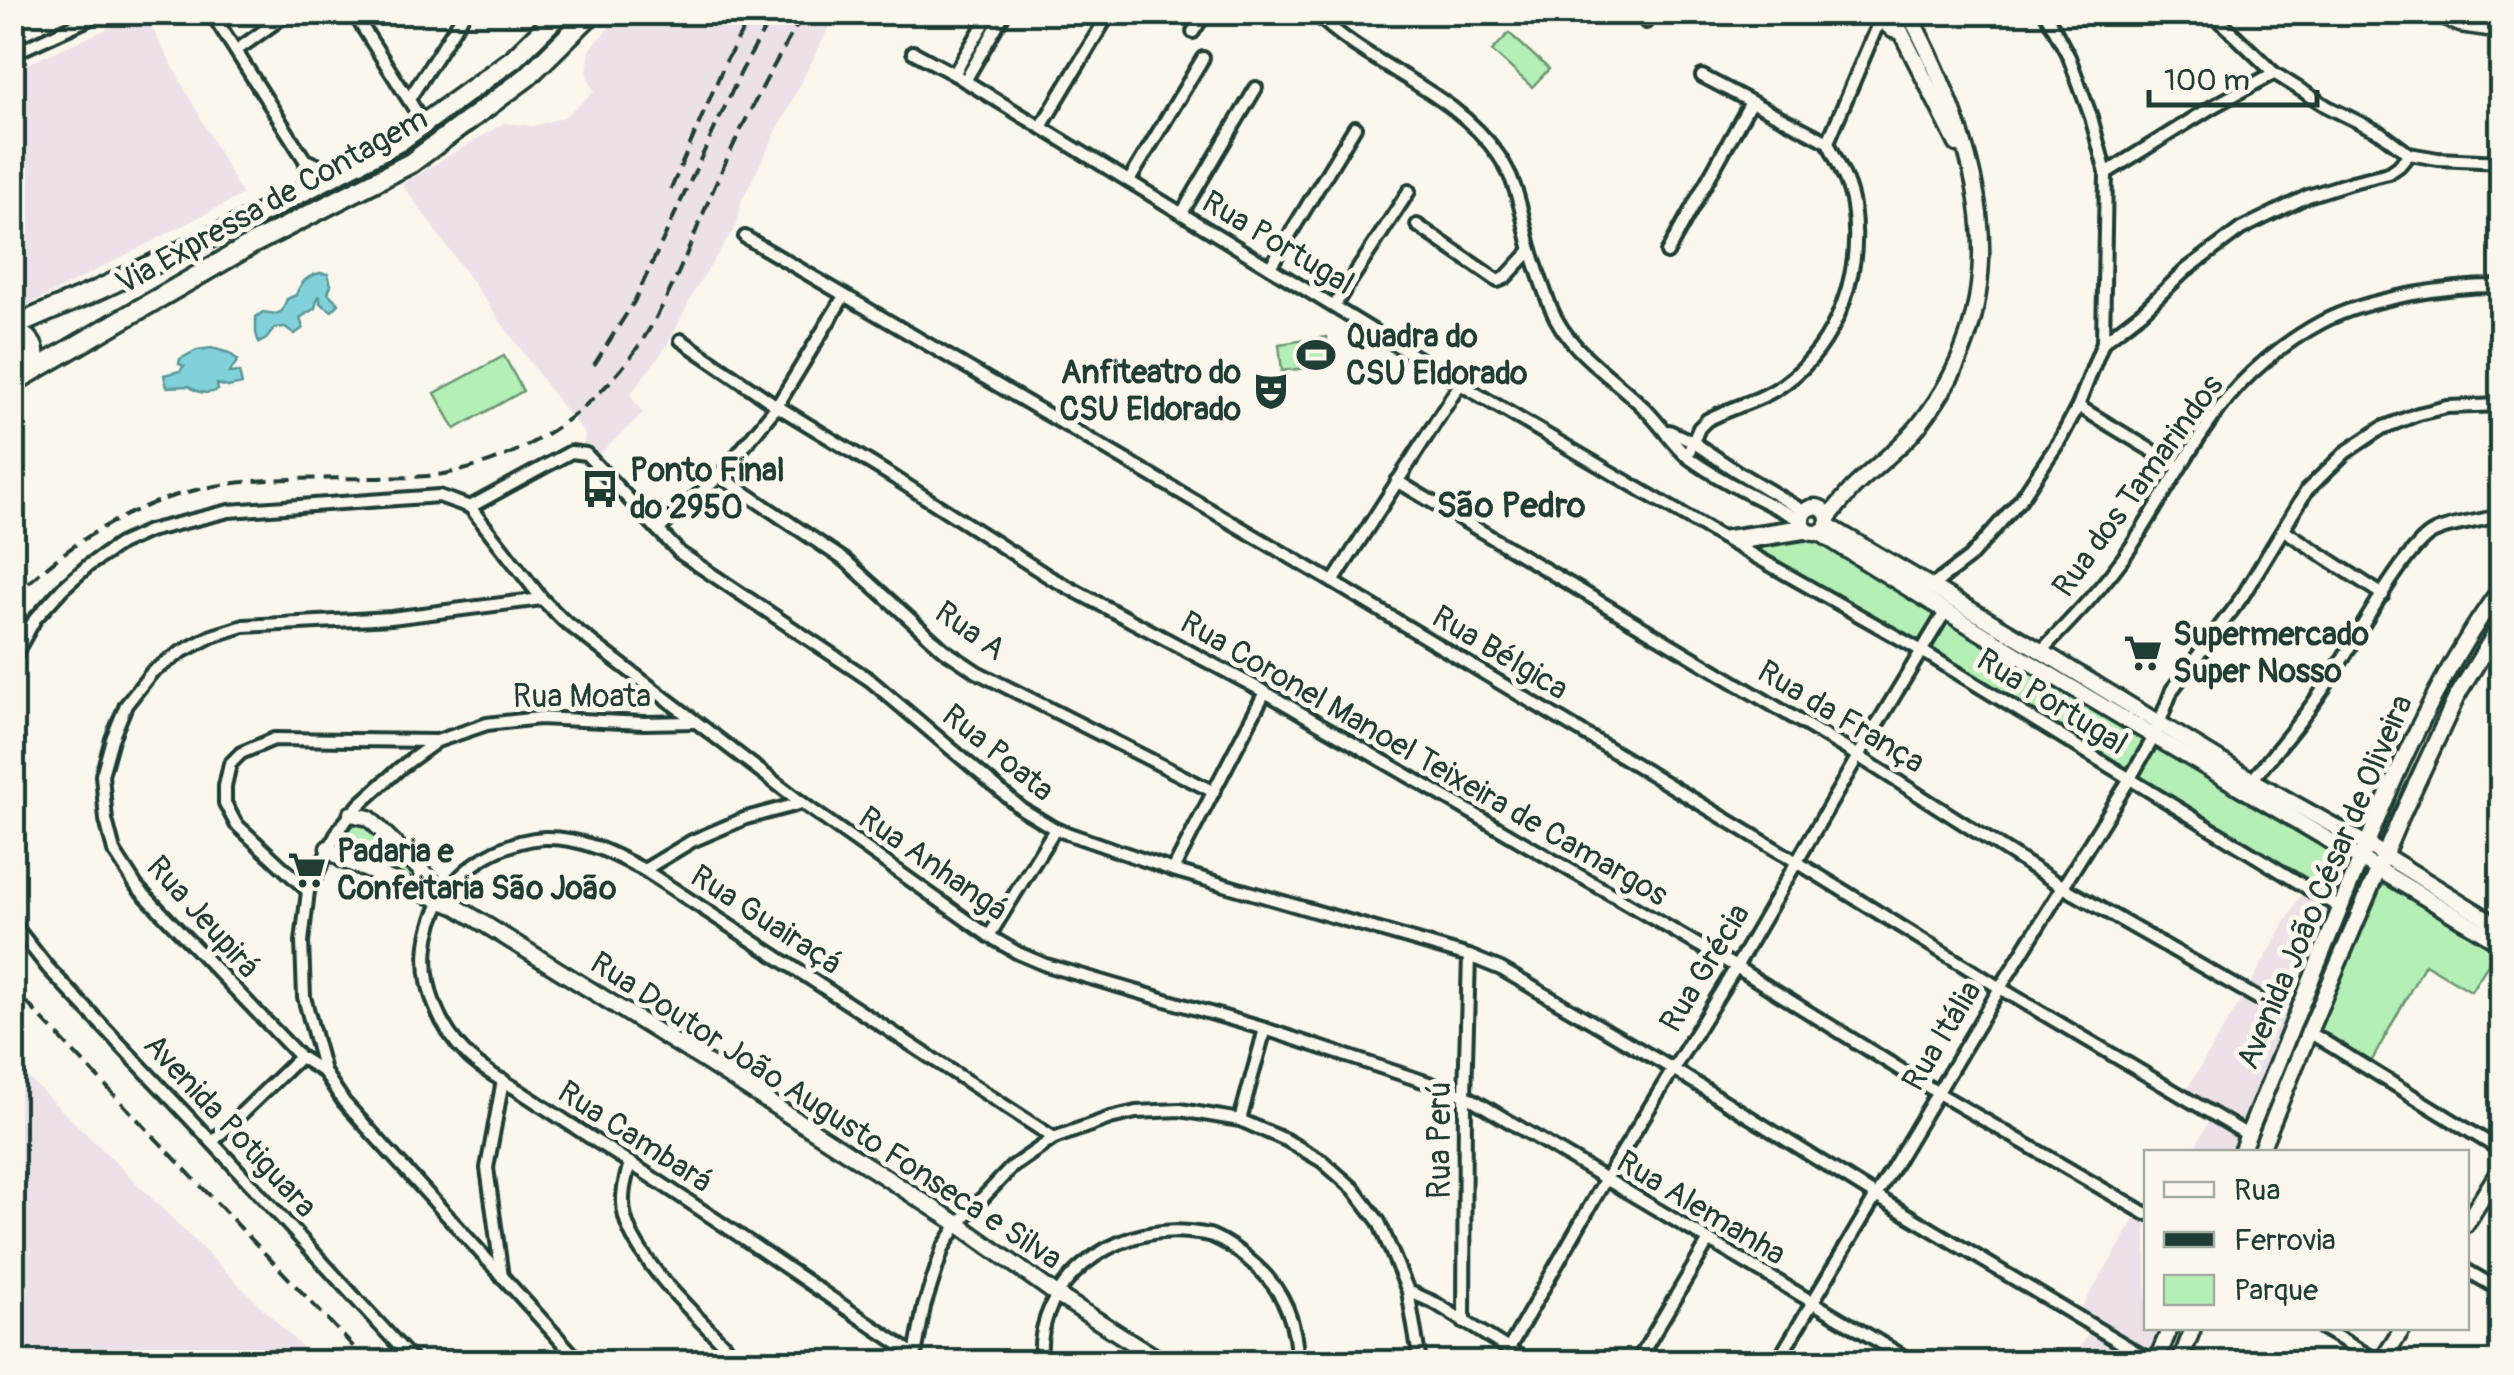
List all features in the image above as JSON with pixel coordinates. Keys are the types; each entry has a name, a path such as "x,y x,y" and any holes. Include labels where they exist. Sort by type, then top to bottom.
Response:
{"highway":[{"name":"Via Expressa de Contagem","path":"12,330 400,141 514,59 561,12"},
{"name":"Via Expressa de Contagem","path":"15,382 254,243 411,164 527,77 593,12"},
{"path":"12,330 30,340 33,351 33,362 15,382"}],"street":[{"path":"12,54 104,12"},
{"path":"211,12 305,160 309,174 302,192"},
{"path":"237,50 290,12"},
{"path":"353,12 424,124"},
{"path":"409,99 466,12"},
{"path":"954,74 991,12"},
{"path":"965,80 1006,12"},
{"path":"1041,127 1110,12"},
{"path":"1193,32 1206,12"},
{"path":"1314,12 1353,45 1438,95 1500,157 1518,194 1551,309 1564,334 1666,430 1687,456 1932,586 2041,651 2156,729 2502,928"},
{"path":"1734,544 1814,522 1852,490 1898,450 1923,420 1943,390 1962,349 1979,290 1980,208 1952,105 1908,12"},
{"path":"1932,586 1969,558 2021,499 2078,406 2103,342 2106,174 2069,57 2045,12"},
{"path":"2210,12 2274,72 2382,134 2409,154 2502,162"},
{"path":"2433,12 2460,24 2494,30 2489,12"},
{"path":"1882,15 1893,30 1914,36 1932,62"},
{"path":"1828,142 1882,15"},
{"path":"1902,32 1972,171"},
{"name":"Rua Portugal","path":"912,52 965,80 1460,384 1922,651 2340,908"},
{"path":"1129,181 1203,58"},
{"path":"2106,174 2274,72"},
{"path":"1687,456 1706,420 1783,385 1807,362 1843,305 1854,268 1856,236 1853,202 1828,142 1702,76"},
{"path":"1182,214 1256,88"},
{"path":"1666,252 1751,102"},
{"path":"1270,268 1355,127"},
{"path":"2103,342 2186,270 2241,229 2308,196 2390,173 2409,154"},
{"path":"305,160 325,168 346,169"},
{"path":"1334,306 1409,191"},
{"path":"1417,225 1498,281 1506,278 1532,250"},
{"name":"Rua Bélgica","path":"745,236 1333,582 2248,1136"},
{"name":"Rua dos Tamarindos","path":"2041,651 2089,602 2131,546 2220,407 2270,356 2324,321 2385,300 2433,291 2502,286"},
{"path":"658,530 720,476 777,406 844,296"},
{"name":"Rua Coronel Manoel Teixeira de Camargos","path":"681,340 777,406 1051,578 1265,692 1736,967 2144,1213"},
{"path":"1333,582 1460,384"},
{"name":"Rua Itália","path":"1778,1362 2000,988 2129,780 2172,690 2242,597 2307,490 2366,436 2433,410 2502,405"},
{"path":"2078,406 2179,467"},
{"path":"1666,430 1693,442 1945,612 2252,780 2363,851"},
{"name":"Rua Poata","path":"470,507 571,452 586,454 680,553 870,680 1022,810 1055,830 1173,870 1501,969 1673,1069 2154,1362"},
{"name":"Rua A","path":"720,476 846,562 944,650 977,672 1214,792"},
{"name":"Rua da França","path":"1398,481 1858,756 2063,886 2257,998"},
{"path":"12,660 36,619 63,588 120,544 149,531 229,511 439,496 470,507"},
{"name":"Rua Anhangá","path":"470,507 542,599 564,620 802,803 989,936 1046,966 1265,1029 1465,1095"},
{"path":"2252,780 2322,690 2413,550 2433,532 2502,514"},
{"path":"1721,537 1814,522"},
{"path":"2284,530 2383,595"},
{"name":"Avenida João César de Oliveira","path":"2242,1150 2363,851 2424,713 2502,587"},
{"name":"Rua Jeupirá","path":"542,599 391,618 244,626 212,636 152,672 126,706 102,775 106,820 114,851 137,887 300,1057 324,1072 344,1102 580,1362"},
{"name":"Rua Grécia","path":"1508,1350 1945,612"},
{"name":"Avenida João César de Oliveira","path":"2261,1150 2456,698 2502,622"},
{"path":"1173,870 1265,692"},
{"name":"Rua Moata","path":"324,1072 304,997 302,942 308,891 328,848 351,814 400,768 437,741 486,724 539,718 695,722"},
{"path":"308,891 236,824 225,803 230,764 241,752 274,739 437,741"},
{"path":"644,870 692,842 746,818 802,803"},
{"name":"Rua Doutor João Augusto Fonseca e Silva","path":"351,814 369,818 457,907 958,1224 1057,1295 1163,1362"},
{"path":"989,936 1055,830"},
{"name":"Rua Guairaçá","path":"443,897 482,860 511,845 536,839 594,845 644,870 1054,1138"},
{"name":"Rua Doutor João Augusto Fonseca e Silva","path":"328,848 343,860 443,897"},
{"path":"2382,862 2502,944"},
{"name":"Rua Cambará","path":"443,897 430,928 426,967 434,1005 448,1034 471,1060 630,1163 916,1359"},
{"name":"Avenida Potiguara","path":"12,922 48,968 414,1362"},
{"name":"Rua Perú","path":"1464,1323 1468,956"},
{"path":"1240,1120 1265,1029"},
{"path":"2309,1032 2502,1150"},
{"path":"212,1142 300,1057"},
{"path":"502,1080 488,1168 502,1278"},
{"name":"Rua Alemanha","path":"1465,1095 1913,1362"},
{"path":"916,1359 933,1274 943,1248 958,1224 1012,1167 1054,1138 1110,1118 1136,1112 1180,1110 1240,1120 1286,1140 1322,1161 1354,1189 1378,1222 1408,1291 1420,1362"},
{"path":"630,1163 622,1190 624,1216 638,1249 741,1362"},
{"path":"2469,1219 2502,1166"},
{"path":"1041,1362 1046,1320 1057,1295 1083,1264 1106,1248 1138,1234 1174,1230 1209,1234 1238,1250 1275,1286 1295,1332 1297,1362"},
{"path":"1637,1362 1708,1242"},
{"path":"2469,1272 2502,1291"},
{"path":"1408,1291 1435,1303 1529,1362"},
{"path":"1410,1307 1435,1303"},
{"path":"2154,1362 2169,1330"},
{"path":"2178,1360 2192,1330"},
{"path":"2325,1330 2381,1362 2402,1330"}],"shaded area":[{"path":"144,13 242,195 13,313 13,70"},
{"path":"622,13 836,13 741,202 737,224 699,283 666,347 630,395 643,413 594,459 583,451 585,434 402,184 504,123 533,126 564,117 594,92 587,75 590,49"},
{"path":"2302,893 2337,912 2237,1150 2194,1150 2213,1112 2184,1094"},
{"path":"12,1062 110,1157 317,1362 13,1362"},
{"path":"2141,1210 2144,1212 2144,1330 2164,1330 2152,1362 2072,1362 2095,1322 2079,1312"}],"green space":[{"path":"1509,33 1549,69 1532,87 1492,51"},
{"path":"1327,337 1330,365 1282,371 1279,344"},
{"path":"504,356 523,391 455,429 435,393"},
{"path":"1800,537 1818,540 2357,860 2345,891 2320,890 1933,650 1749,546"},
{"path":"351,817 367,821 438,895 330,848"},
{"path":"2393,883 2498,949 2471,991 2425,964 2371,1062 2319,1031 2382,886"}],"water":[{"path":"328,274 328,293 339,304 332,311 320,303 318,296 315,308 300,318 303,328 295,334 285,327 275,328 259,343 256,317 263,312 282,311 287,299 296,295 305,280"},
{"path":"212,348 238,360 229,373 239,372 242,384 217,384 218,390 207,393 189,386 167,387 164,375 180,371 184,366 179,364 180,359"}],"railway":[{"path":"671,189 725,63 753,12"},
{"path":"594,365 634,302 741,72 774,12"},
{"path":"12,599 82,541 163,500 222,485 260,481 449,473 519,450 561,424 616,375 648,331 748,116 805,12"},
{"path":"12,984 368,1362"}],"place":[{"name":"Quadra do CSU Eldorado","path":"1316,355"},
{"name":"Anfiteatro do CSU Eldorado","path":"1271,391"},
{"name":"Ponto Final do 2950","path":"600,489"},
{"name":"Supermercado Super Nosso","path":"2143,653"},
{"name":"Padaria e Confeitaria São João","path":"307,870"}],"district":[{"name":"São Pedro","path":"1511,506"}]}
